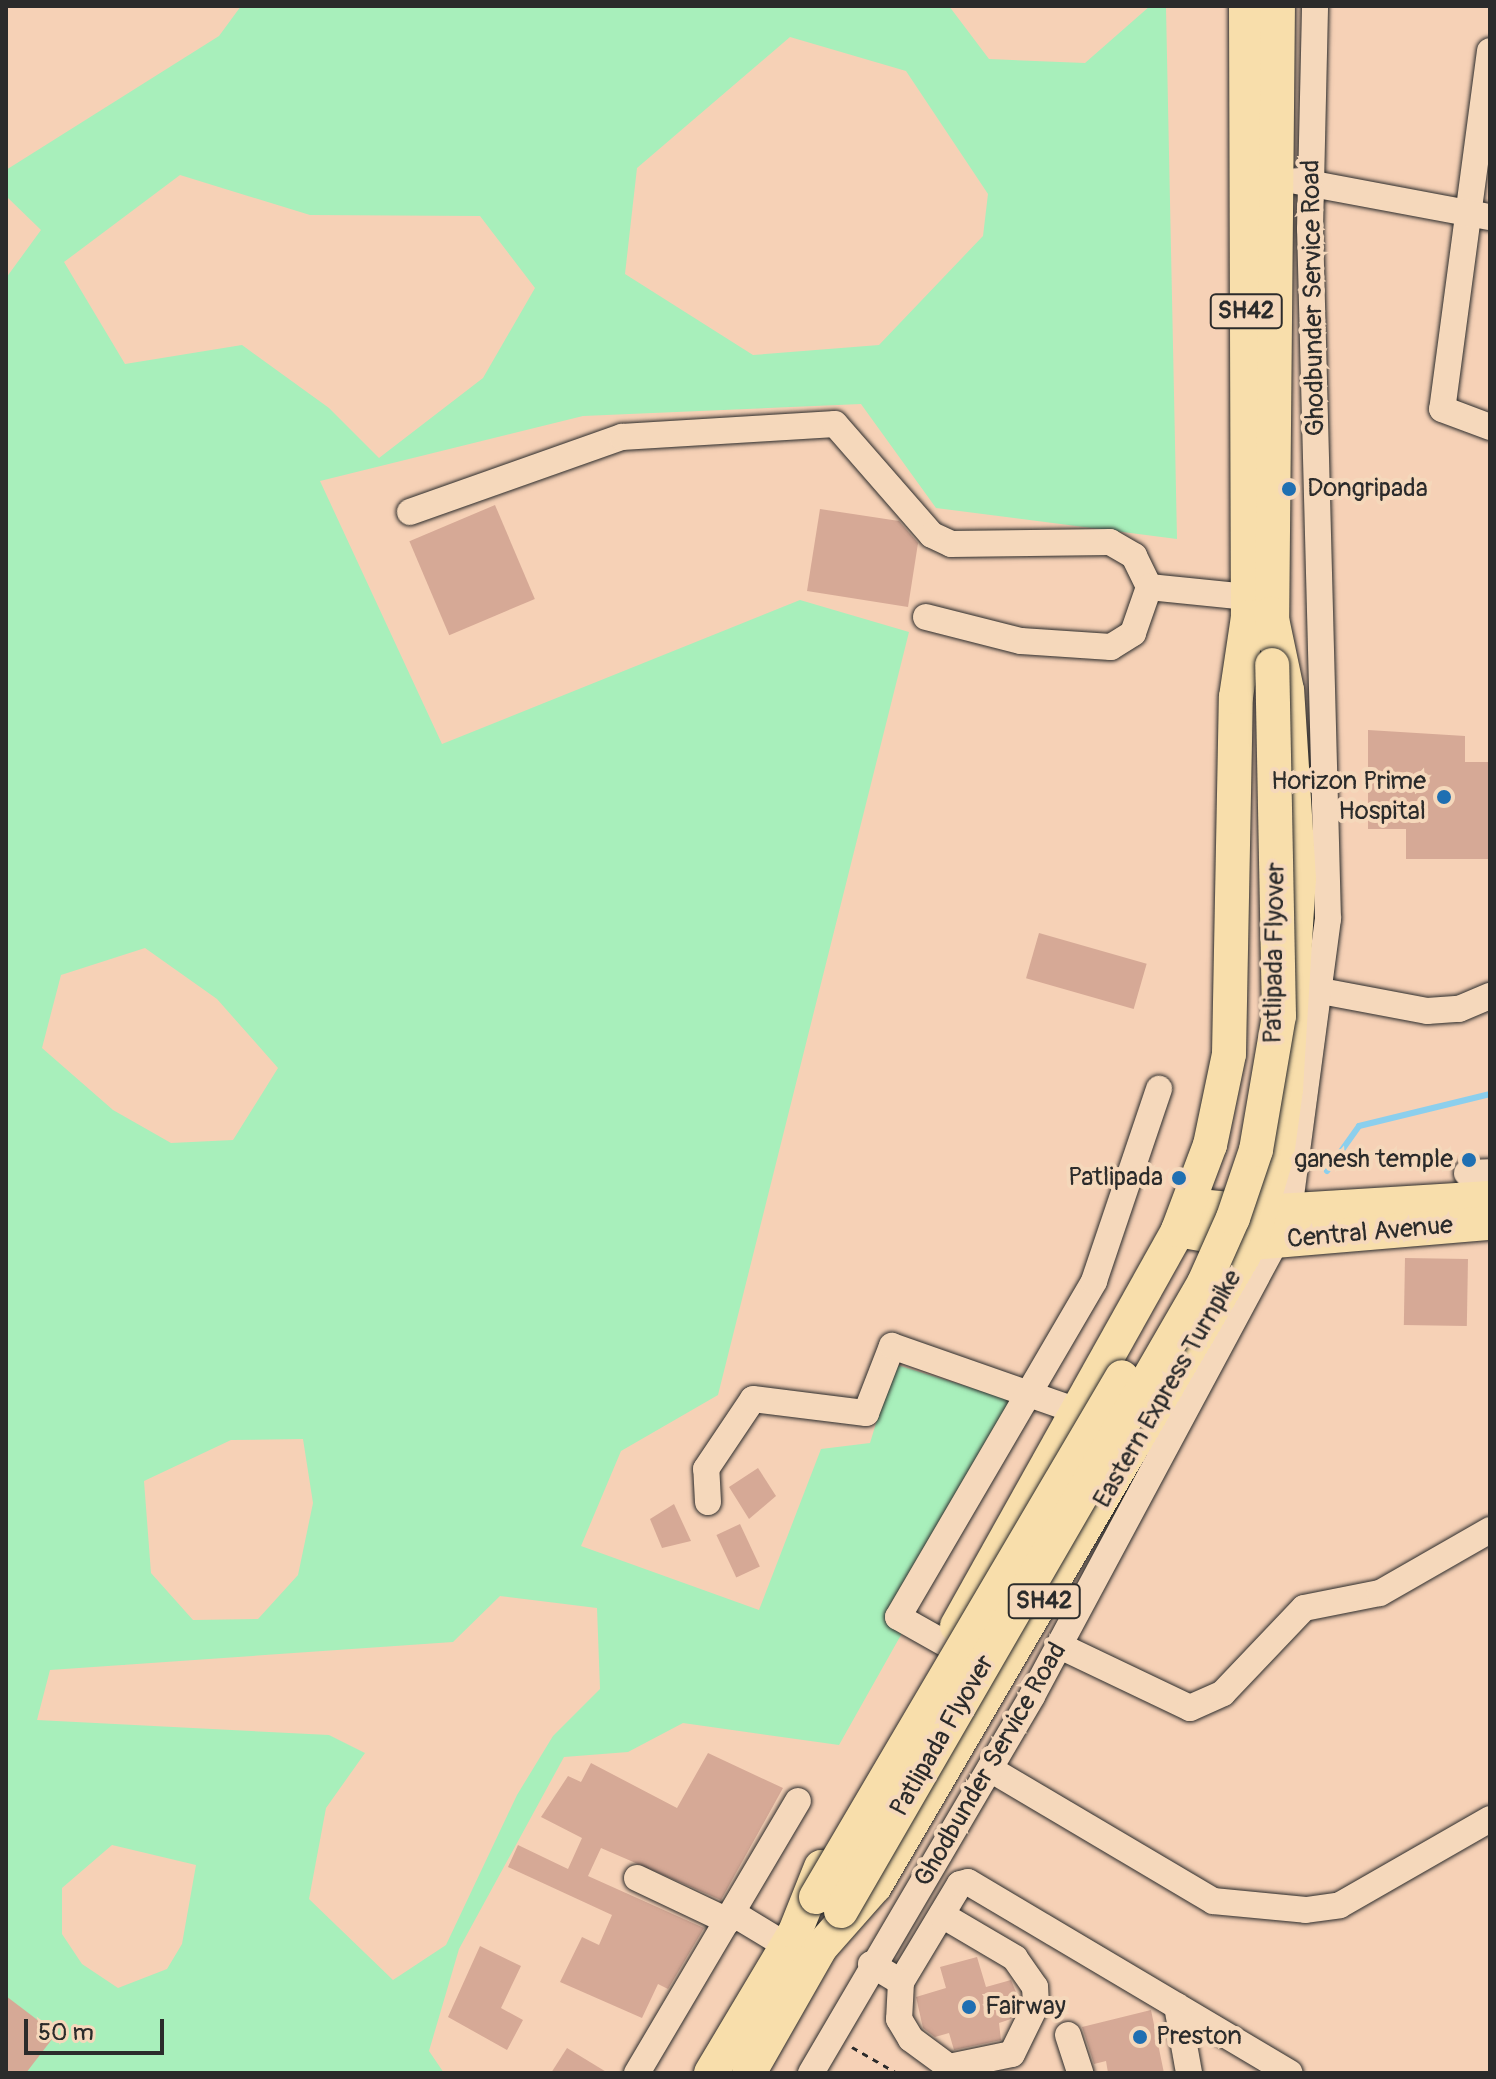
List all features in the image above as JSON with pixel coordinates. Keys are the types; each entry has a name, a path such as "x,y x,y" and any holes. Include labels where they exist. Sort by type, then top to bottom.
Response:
{"main road":[{"name":"SH42","path":"1246,6 1255,609"},
{"name":"SH42","path":"1255,609 1277,178 1278,6"},
{"name":"Patlipada Flyover","path":"801,1942 828,1904 1204,1283 1233,1218 1256,1150 1279,1016 1261,666 1255,609"},
{"name":"Eastern Express Turnpike","path":"749,2073 801,1942 822,1863 1078,1411 1183,1218 1229,1054 1236,697 1255,609"},
{"name":"Eastern Express Turnpike","path":"711,2073 801,1942 875,1886 1269,1227 1286,1089 1299,879 1287,690 1255,609"},
{"name":"Central Avenue","path":"1269,1227 1490,1198"},
{"path":"1183,1218 1269,1227"},
{"name":"Central Avenue","path":"1269,1227 1490,1223"}],"street":[{"name":"Ghodbunder Service Road","path":"811,2073 871,1964 990,1769 1060,1646 1269,1227 1321,991 1328,919 1311,183 1315,6"},
{"path":"1490,51 1478,215 1442,409 1490,427"},
{"path":"1277,178 1478,215"},
{"path":"410,512 622,437 835,424 932,535 951,544 1110,542 1134,556 1149,587 1133,633 1111,647 1021,641 926,617"},
{"path":"1149,587 1255,609"},
{"path":"1321,991 1427,1011 1459,1009 1490,996"},
{"path":"946,1644 898,1617 1094,1281 1159,1089"},
{"path":"708,1502 706,1469 753,1399 866,1413 892,1346 1078,1411"},
{"path":"1060,1646 1190,1708 1223,1693 1304,1608 1380,1593 1490,1530"},
{"path":"990,1769 1213,1901 1306,1910 1340,1905 1490,1819"},
{"path":"637,2073 798,1801"},
{"path":"637,1878 731,1918 801,1942"},
{"path":"942,1915 1015,1958 1035,1987 1036,2005 1012,2054 949,2067 911,2039 899,2019 901,1982 942,1915 968,1882 1290,2073"},
{"path":"871,1964 901,1982"},
{"path":"1177,2006 1189,2073"},
{"path":"1068,2035 1080,2073"}],"path":[{"path":"833,2036 897,2073"}],"green space":[{"path":"241,6 949,6 989,59 1085,63 1150,6 1176,6 1166,8 1177,539 936,508 861,404 583,416 320,481 442,744 800,600 909,632 718,1395 621,1451 581,1546 759,1610 821,1449 870,1443 894,1364 1030,1406 839,1745 683,1723 628,1752 564,1757 459,1949 429,2051 444,2073 6,2073 6,278 41,230 6,196 6,170 219,36","holes":["790,37 906,71 988,194 983,236 879,345 753,355 625,274 637,168","180,175 310,215 480,216 535,288 483,378 379,458 329,408 242,345 125,364 64,262","145,948 217,999 278,1068 233,1140 171,1143 113,1110 42,1048 61,975","303,1439 313,1503 298,1575 258,1619 193,1620 151,1573 144,1481 231,1440","500,1596 597,1608 600,1689 553,1736 517,1795 446,1945 393,1980 309,1899 326,1808 365,1753 329,1735 37,1720 50,1670 453,1642","112,1845 196,1865 182,1944 167,1969 118,1988 82,1964 62,1934 62,1888"]}],"building":[{"path":"495,505 535,599 449,635 409,541"},
{"path":"820,509 899,521 918,543 908,607 807,591"},
{"path":"1368,730 1465,736 1465,762 1489,762 1490,859 1406,859 1406,829 1368,829"},
{"path":"1039,933 1147,964 1134,1009 1026,978"},
{"path":"1405,1258 1468,1259 1467,1326 1404,1325"},
{"path":"758,1468 776,1496 749,1519 729,1487"},
{"path":"674,1504 691,1541 662,1548 650,1519"},
{"path":"740,1524 760,1567 736,1578 716,1535"},
{"path":"708,1753 783,1788 721,1900 601,1848 588,1876 704,1928 668,1989 658,1984 642,2018 560,1982 582,1937 599,1945 612,1915 508,1867 518,1845 568,1869 582,1838 541,1817 568,1776 581,1782 591,1763 677,1808"},
{"path":"480,1946 521,1966 501,2008 523,2020 507,2050 448,2017"},
{"name":"Fairway","path":"977,1957 986,1987 1011,1980 1020,2002 1011,2019 999,2023 1001,2040 954,2050 949,2033 935,2037 923,2028 916,1997 946,1988 940,1967"},
{"path":"6,1996 56,2034 26,2073 6,2073"},
{"name":"Preston","path":"1151,2010 1164,2073 1108,2073 1106,2061 1094,2064 1082,2027"},
{"path":"567,2048 608,2073 551,2073"}],"waterway":[{"path":"1327,1171 1359,1126 1490,1094"}],"place":[{"name":"Dongripada","path":"1289,489"},
{"name":"Horizon Prime Hospital","path":"1444,797"},
{"name":"ganesh temple","path":"1469,1160"},
{"name":"Patlipada","path":"1179,1178"},
{"name":"Fairway","path":"969,2007"},
{"name":"Preston","path":"1140,2037"}]}
